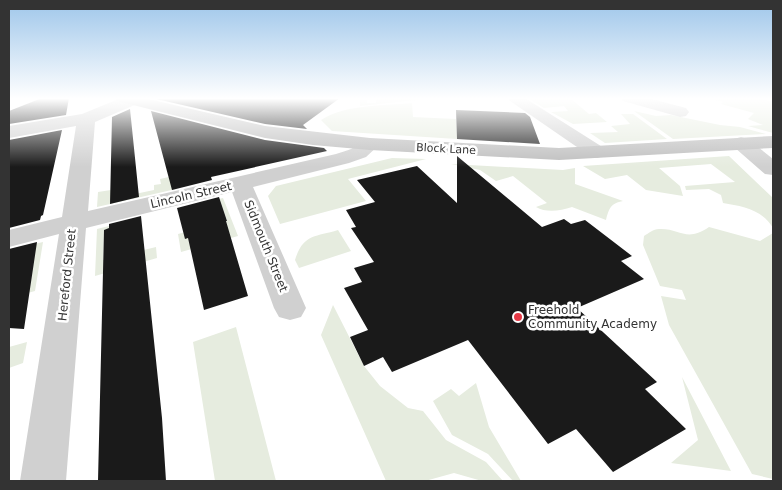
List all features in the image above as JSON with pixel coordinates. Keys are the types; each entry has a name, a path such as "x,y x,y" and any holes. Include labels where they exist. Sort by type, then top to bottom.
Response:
{"main road":[{"name":"Block Lane","path":"219,121 265,132 314,139 530,153 597,152 773,142"}],"street":[{"path":"9,132 80,121"},
{"name":"Hereford Street","path":"43,481 72,224 86,121"},
{"path":"549,121 597,152"},
{"name":"Lincoln Street","path":"9,238 342,160 359,153 370,144"},
{"path":"742,144 773,169"},
{"name":"Sidmouth Street","path":"240,184 290,308"}],"shaded area":[{"path":"322,121 456,121 457,139 332,131"},
{"path":"567,121 607,122 573,124"},
{"path":"627,121 642,121 667,139 605,143 590,133 618,132 611,126 630,124"},
{"path":"648,121 700,121 740,127 766,134 673,139"},
{"path":"753,121 773,121 773,133 748,126 763,125"},
{"path":"729,156 773,198 773,228 758,213 745,207 723,203 721,195 709,189 686,190 685,186 735,182 711,164 659,168 680,186 683,196 646,190 627,175 605,179 583,166"},
{"path":"392,158 426,159 348,179 366,201 280,224 268,196 276,186"},
{"path":"451,164 563,170 575,168 575,184 623,201 611,207 606,220 572,207 549,211 544,210 536,207 547,203 513,176 496,181 480,170"},
{"path":"173,176 176,189 97,207 98,192 111,190 111,199 154,190 154,185 161,184 160,179"},
{"path":"223,198 238,236 181,252 178,234 227,221 220,201 195,205"},
{"path":"129,221 129,224 104,230 103,260 156,247 157,258 95,276 97,229"},
{"path":"709,227 760,241 773,233 773,479 752,474 669,325 661,296 686,300 682,290 660,286 643,245 644,236 651,231 666,229 683,234 694,234"},
{"path":"338,230 351,251 299,268 295,260 306,241"},
{"path":"43,242 35,291 9,298 9,279 14,277 36,246 9,253 9,250"},
{"path":"333,305 364,366 380,386 408,408 423,411 446,440 486,462 503,481 482,481 454,473 425,481 386,481 321,335"},
{"path":"236,327 276,481 215,481 193,342"},
{"path":"27,342 23,363 9,368 9,347"},
{"path":"682,377 731,471 671,463 698,440"},
{"path":"476,383 489,427 521,481 513,481 488,454 452,435 433,401 451,389 459,396"}],"building":[{"path":"9,121 29,121 9,124"},
{"path":"112,121 131,121 139,197 110,204"},
{"path":"154,121 190,121 265,140 324,148 327,151 211,177 212,180 172,190"},
{"path":"251,121 309,121 303,125 307,129"},
{"path":"456,121 531,121 540,144 457,139"},
{"path":"62,130 43,215 40,220 9,228 9,140"},
{"path":"457,156 542,227 564,219 571,224 585,220 632,256 621,261 644,279 577,308 657,382 645,389 686,429 613,472 576,429 548,444 468,340 392,372 383,357 364,366 350,337 368,330 344,288 362,282 354,268 374,262 351,228 356,227 346,210 375,202 357,180 417,166 457,203"},
{"path":"219,197 248,296 204,310 188,238 185,239 177,208"},
{"path":"141,216 162,418 166,481 98,481 104,230 109,228 109,224"},
{"path":"37,242 24,329 9,328 9,249"}],"place":[{"name":"Freehold Community Academy","path":"518,317"}]}
